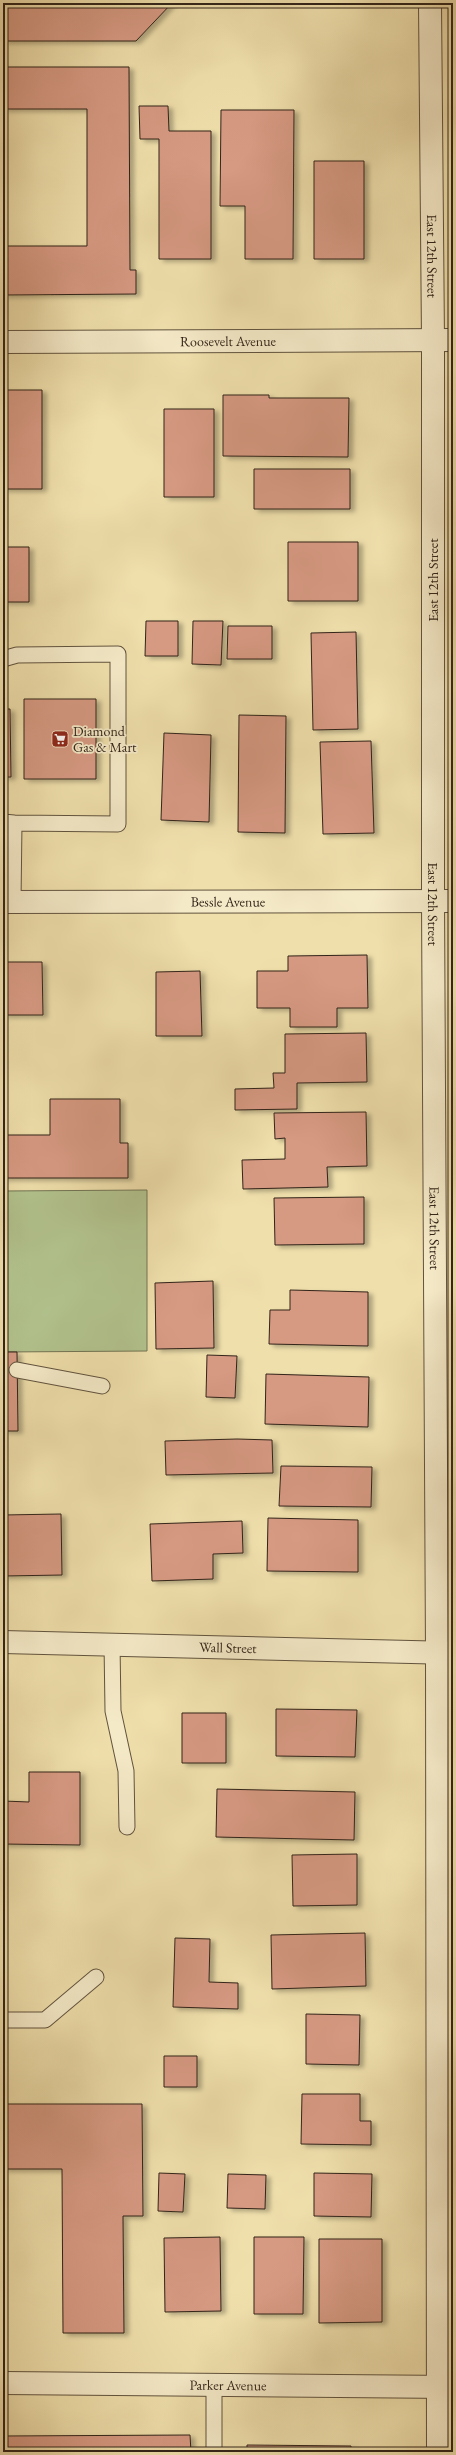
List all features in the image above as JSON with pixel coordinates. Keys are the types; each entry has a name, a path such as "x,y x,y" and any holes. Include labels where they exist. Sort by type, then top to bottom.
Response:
{"street":[{"name":"East 12th Street","path":"430,3 443,340 445,2387 438,2452"},
{"name":"Roosevelt Avenue","path":"3,342 443,340"},
{"name":"Bessle Avenue","path":"8,902 443,901"},
{"name":"Wall Street","path":"3,1642 112,1643 445,1653"},
{"name":"Parker Avenue","path":"3,2383 445,2387"}],"lane":[{"path":"3,659 17,655 118,654 118,824 8,822 8,902"},
{"path":"17,1370 102,1386"},
{"path":"112,1643 113,1711 126,1771 127,1827"},
{"path":"3,2020 45,2020 96,1977"},
{"path":"214,2384 214,2452"}],"green space":[{"path":"147,1190 147,1351 3,1352 3,1191"}],"building":[{"path":"3,3 172,3 136,41 3,41"},
{"path":"3,67 129,67 130,270 136,270 136,294 3,295 3,246 87,246 87,109 3,109"},
{"path":"139,106 168,106 169,131 211,131 211,259 159,259 159,139 140,139"},
{"path":"221,110 294,110 293,259 245,259 245,206 220,206"},
{"path":"314,161 364,161 364,259 314,259"},
{"path":"3,390 42,390 42,489 3,489"},
{"path":"223,395 269,395 269,398 349,398 348,457 223,456"},
{"path":"164,409 214,409 214,497 164,497"},
{"path":"254,469 350,469 350,509 254,509"},
{"path":"288,542 358,542 358,601 288,601"},
{"path":"3,547 29,547 29,602 3,602"},
{"path":"146,621 178,621 178,656 145,656"},
{"path":"193,621 223,621 221,665 192,664"},
{"path":"228,626 272,626 272,659 227,659"},
{"path":"356,632 358,729 313,730 311,633"},
{"name":"Diamond Gas & Mart","path":"24,699 96,699 96,779 24,779"},
{"path":"3,709 10,709 11,777 3,777"},
{"path":"239,715 286,716 285,833 238,832"},
{"path":"164,733 211,735 209,822 161,820"},
{"path":"371,741 374,833 323,834 320,742"},
{"path":"367,955 368,1008 337,1008 337,1027 290,1027 290,1008 257,1008 257,971 288,971 288,956"},
{"path":"3,962 42,962 43,1015 3,1015"},
{"path":"200,971 202,1036 156,1036 156,972"},
{"path":"366,1033 367,1082 297,1083 297,1109 235,1110 235,1089 274,1088 273,1073 285,1073 285,1034"},
{"path":"50,1099 120,1099 120,1143 128,1143 128,1178 4,1178 3,1180 3,1135 50,1135"},
{"path":"366,1112 367,1166 327,1167 328,1187 243,1189 242,1160 285,1159 285,1138 275,1139 274,1113"},
{"path":"364,1197 364,1244 275,1245 274,1198"},
{"path":"213,1281 214,1348 156,1349 155,1283"},
{"path":"290,1290 368,1292 368,1346 269,1344 270,1310 290,1310"},
{"path":"3,1352 17,1352 18,1431 3,1431"},
{"path":"207,1355 237,1356 235,1398 206,1397"},
{"path":"266,1374 369,1377 368,1427 265,1424"},
{"path":"237,1439 272,1440 273,1473 166,1475 165,1441"},
{"path":"281,1466 372,1467 371,1507 279,1506"},
{"path":"61,1514 62,1575 3,1576 3,1515"},
{"path":"268,1518 358,1520 358,1572 267,1571"},
{"path":"242,1521 243,1553 213,1554 213,1579 152,1581 150,1524"},
{"path":"276,1709 357,1710 355,1757 276,1756"},
{"path":"182,1713 226,1713 226,1763 182,1763"},
{"path":"29,1772 80,1772 80,1845 3,1844 3,1801 29,1802"},
{"path":"217,1789 355,1792 354,1840 216,1837"},
{"path":"357,1854 357,1905 293,1906 292,1855"},
{"path":"365,1933 366,1986 272,1989 271,1935"},
{"path":"175,1938 210,1939 209,1982 238,1983 238,2009 173,2007"},
{"path":"306,2014 360,2015 359,2065 306,2064"},
{"path":"164,2056 197,2056 197,2087 164,2087"},
{"path":"302,2094 360,2094 360,2121 371,2121 371,2145 301,2144"},
{"path":"3,2104 142,2104 143,2216 123,2216 124,2333 63,2333 62,2169 3,2169"},
{"path":"159,2173 185,2174 183,2212 158,2211"},
{"path":"314,2173 372,2174 371,2217 314,2216"},
{"path":"228,2174 266,2175 265,2209 227,2208"},
{"path":"220,2237 221,2311 165,2312 164,2238"},
{"path":"254,2237 304,2237 303,2314 254,2314"},
{"path":"319,2239 382,2239 382,2322 319,2323"},
{"path":"190,2435 191,2452 3,2452 3,2436"},
{"path":"247,2445 351,2446 351,2452 247,2452"}],"place":[{"name":"Diamond Gas & Mart","path":"60,739"}]}
